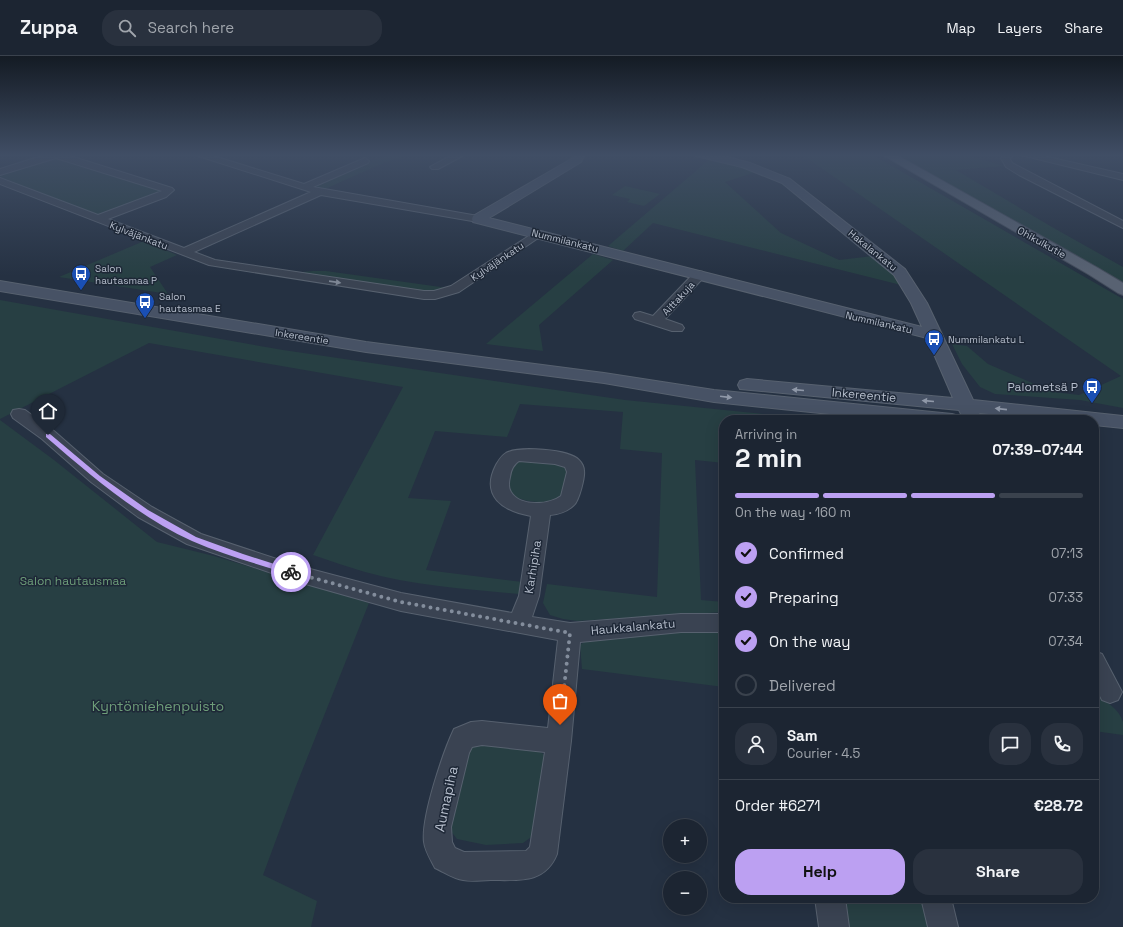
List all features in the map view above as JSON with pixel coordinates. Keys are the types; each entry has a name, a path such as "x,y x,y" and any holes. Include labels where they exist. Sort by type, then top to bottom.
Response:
{"main road":[{"name":"Ohikulkutie","path":"958,195 1093,271 1123,290"},
{"name":"Ohikulkutie","path":"1093,271 1123,285"}],"street":[{"name":"Kylväjänkatu","path":"35,195 213,263 424,295 435,295 456,289 539,234"},
{"path":"98,219 163,195"},
{"path":"184,252 314,195"},
{"name":"Nummilankatu","path":"335,195 478,219 934,335"},
{"path":"478,219 519,195"},
{"name":"Hakalankatu","path":"804,195 900,272 919,303 970,413"},
{"path":"1064,195 1123,225"},
{"name":"Aittakuja","path":"656,321 699,275"},
{"name":"Inkereentie","path":"0,286 366,347 604,378 671,390 773,403 899,415"},
{"name":"Aittakuja","path":"640,316 678,328"},
{"name":"Inkereentie","path":"604,378 720,383 970,413 1004,415"},
{"name":"Haukkalankatu","path":"19,414 48,435 107,484 145,512 194,539 288,571 401,602 570,633 681,623 719,623"},
{"name":"Inkereentie","path":"1099,421 1123,422"},
{"path":"1099,435 1123,437"},
{"name":"Karhipiha","path":"519,623 529,596 541,510"},
{"name":"Aumapiha","path":"559,741 482,733 471,734 463,738 456,750 437,827 438,844 445,858 463,866 518,866 532,864 543,854 559,741 570,633"},
{"path":"1099,669 1114,694"},
{"path":"831,903 834,927"},
{"path":"937,903 942,927"}],"green space":[{"path":"46,195 154,195 101,215"},
{"path":"612,195 659,195 644,206 627,202 630,199"},
{"path":"668,195 739,195 781,233 839,260 873,256 889,269 901,285 653,223 623,251 608,246"},
{"path":"860,195 942,195 1123,299 1123,408 1080,400 995,394 980,387 962,364 952,344 967,346 988,364 1053,392 1079,395 1121,376"},
{"path":"963,195 998,195 1123,267 1123,282 1093,268"},
{"path":"144,241 177,255 150,267 168,294 59,277"},
{"path":"593,254 613,260 539,325 543,351 486,344"},
{"path":"326,271 455,289 435,295 282,274"},
{"path":"0,300 283,350 625,400 773,415 719,415 719,462 695,460 701,600 719,602 719,612 577,621 550,615 543,603 547,584 657,597 662,453 620,449 623,412 520,404 507,437 435,431 408,498 451,501 426,570 523,582 519,594 403,581 365,572 313,555 403,387 149,343 0,419"},
{"name":"Kyntömiehenpuisto","path":"0,420 54,460 157,542 214,556 369,603 296,786 263,875 317,901 311,927 0,927"},
{"path":"519,460 550,460 569,468 565,497 546,503 517,498 508,490 511,470"},
{"path":"696,630 719,631 719,686 582,669 580,645 589,638"},
{"path":"1099,699 1112,706 1121,717 1123,722 1123,735 1099,732"},
{"path":"481,743 535,749 545,755 534,835 523,843 486,845 457,839 450,830 470,749"},
{"path":"840,903 927,903 933,927 844,927"}],"way so far":[{"path":"291,572 401,602 570,633 560,725"}],"place":[{"name":"Salon hautasmaa P","path":"81,291"},
{"name":"Salon hautasmaa E","path":"145,319"},
{"name":"Nummilankatu L","path":"934,356"},
{"name":"Palometsä P","path":"1092,404"}],"route":[{"path":"48,435 97,478 145,512 194,539 291,572"}],"park label":[{"name":"Salon hautausmaa","path":"73,581"}]}
